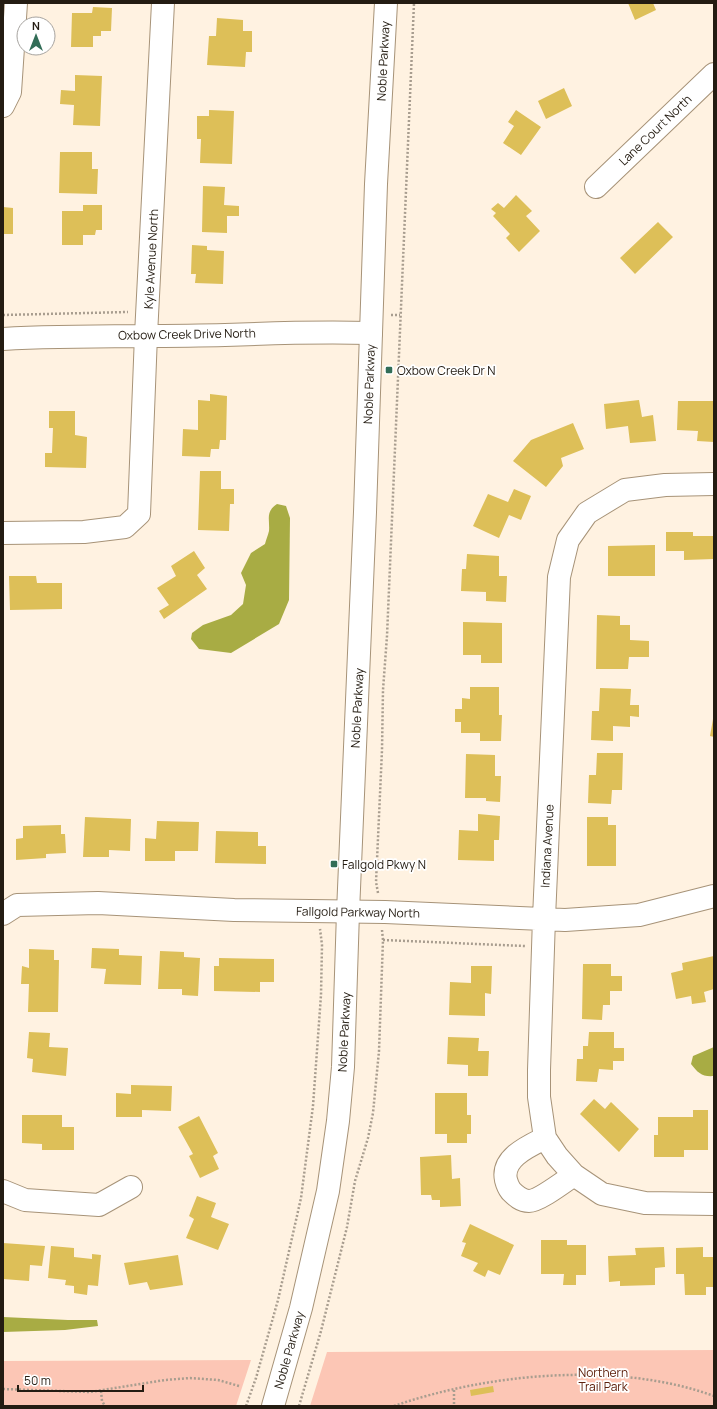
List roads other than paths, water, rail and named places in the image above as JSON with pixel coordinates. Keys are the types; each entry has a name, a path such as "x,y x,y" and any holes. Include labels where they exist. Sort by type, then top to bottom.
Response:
{"street":[{"path":"3,106 10,92 16,3"},
{"name":"Kyle Avenue North","path":"3,532 84,532 125,527 139,514 146,335 163,3"},
{"name":"Noble Parkway","path":"273,1406 292,1344 311,1270 328,1191 343,1067 377,172 386,3"},
{"name":"Lane Court North","path":"596,187 714,74"},
{"name":"Oxbow Creek Drive North","path":"3,339 146,335 224,335 276,332 371,333"},
{"name":"Indiana Avenue","path":"714,484 665,485 625,490 587,513 568,540 559,577 544,918 539,1097 545,1138 557,1156 574,1175 602,1194 645,1204 714,1204"},
{"name":"Fallgold Parkway North","path":"3,914 17,905 98,902 234,910 385,912 565,920 639,915 714,896"},
{"path":"545,1138 519,1152 508,1164 505,1176 508,1187 518,1198 530,1201 546,1194 574,1175"},
{"path":"3,1191 25,1200 99,1205 131,1187"}],"place":[{"name":"Oxbow Creek Dr N","path":"389,370"},
{"name":"Fallgold Pkwy N","path":"334,864"}],"park label":[{"name":"Northern Trail Park","path":"603,1379"}]}
